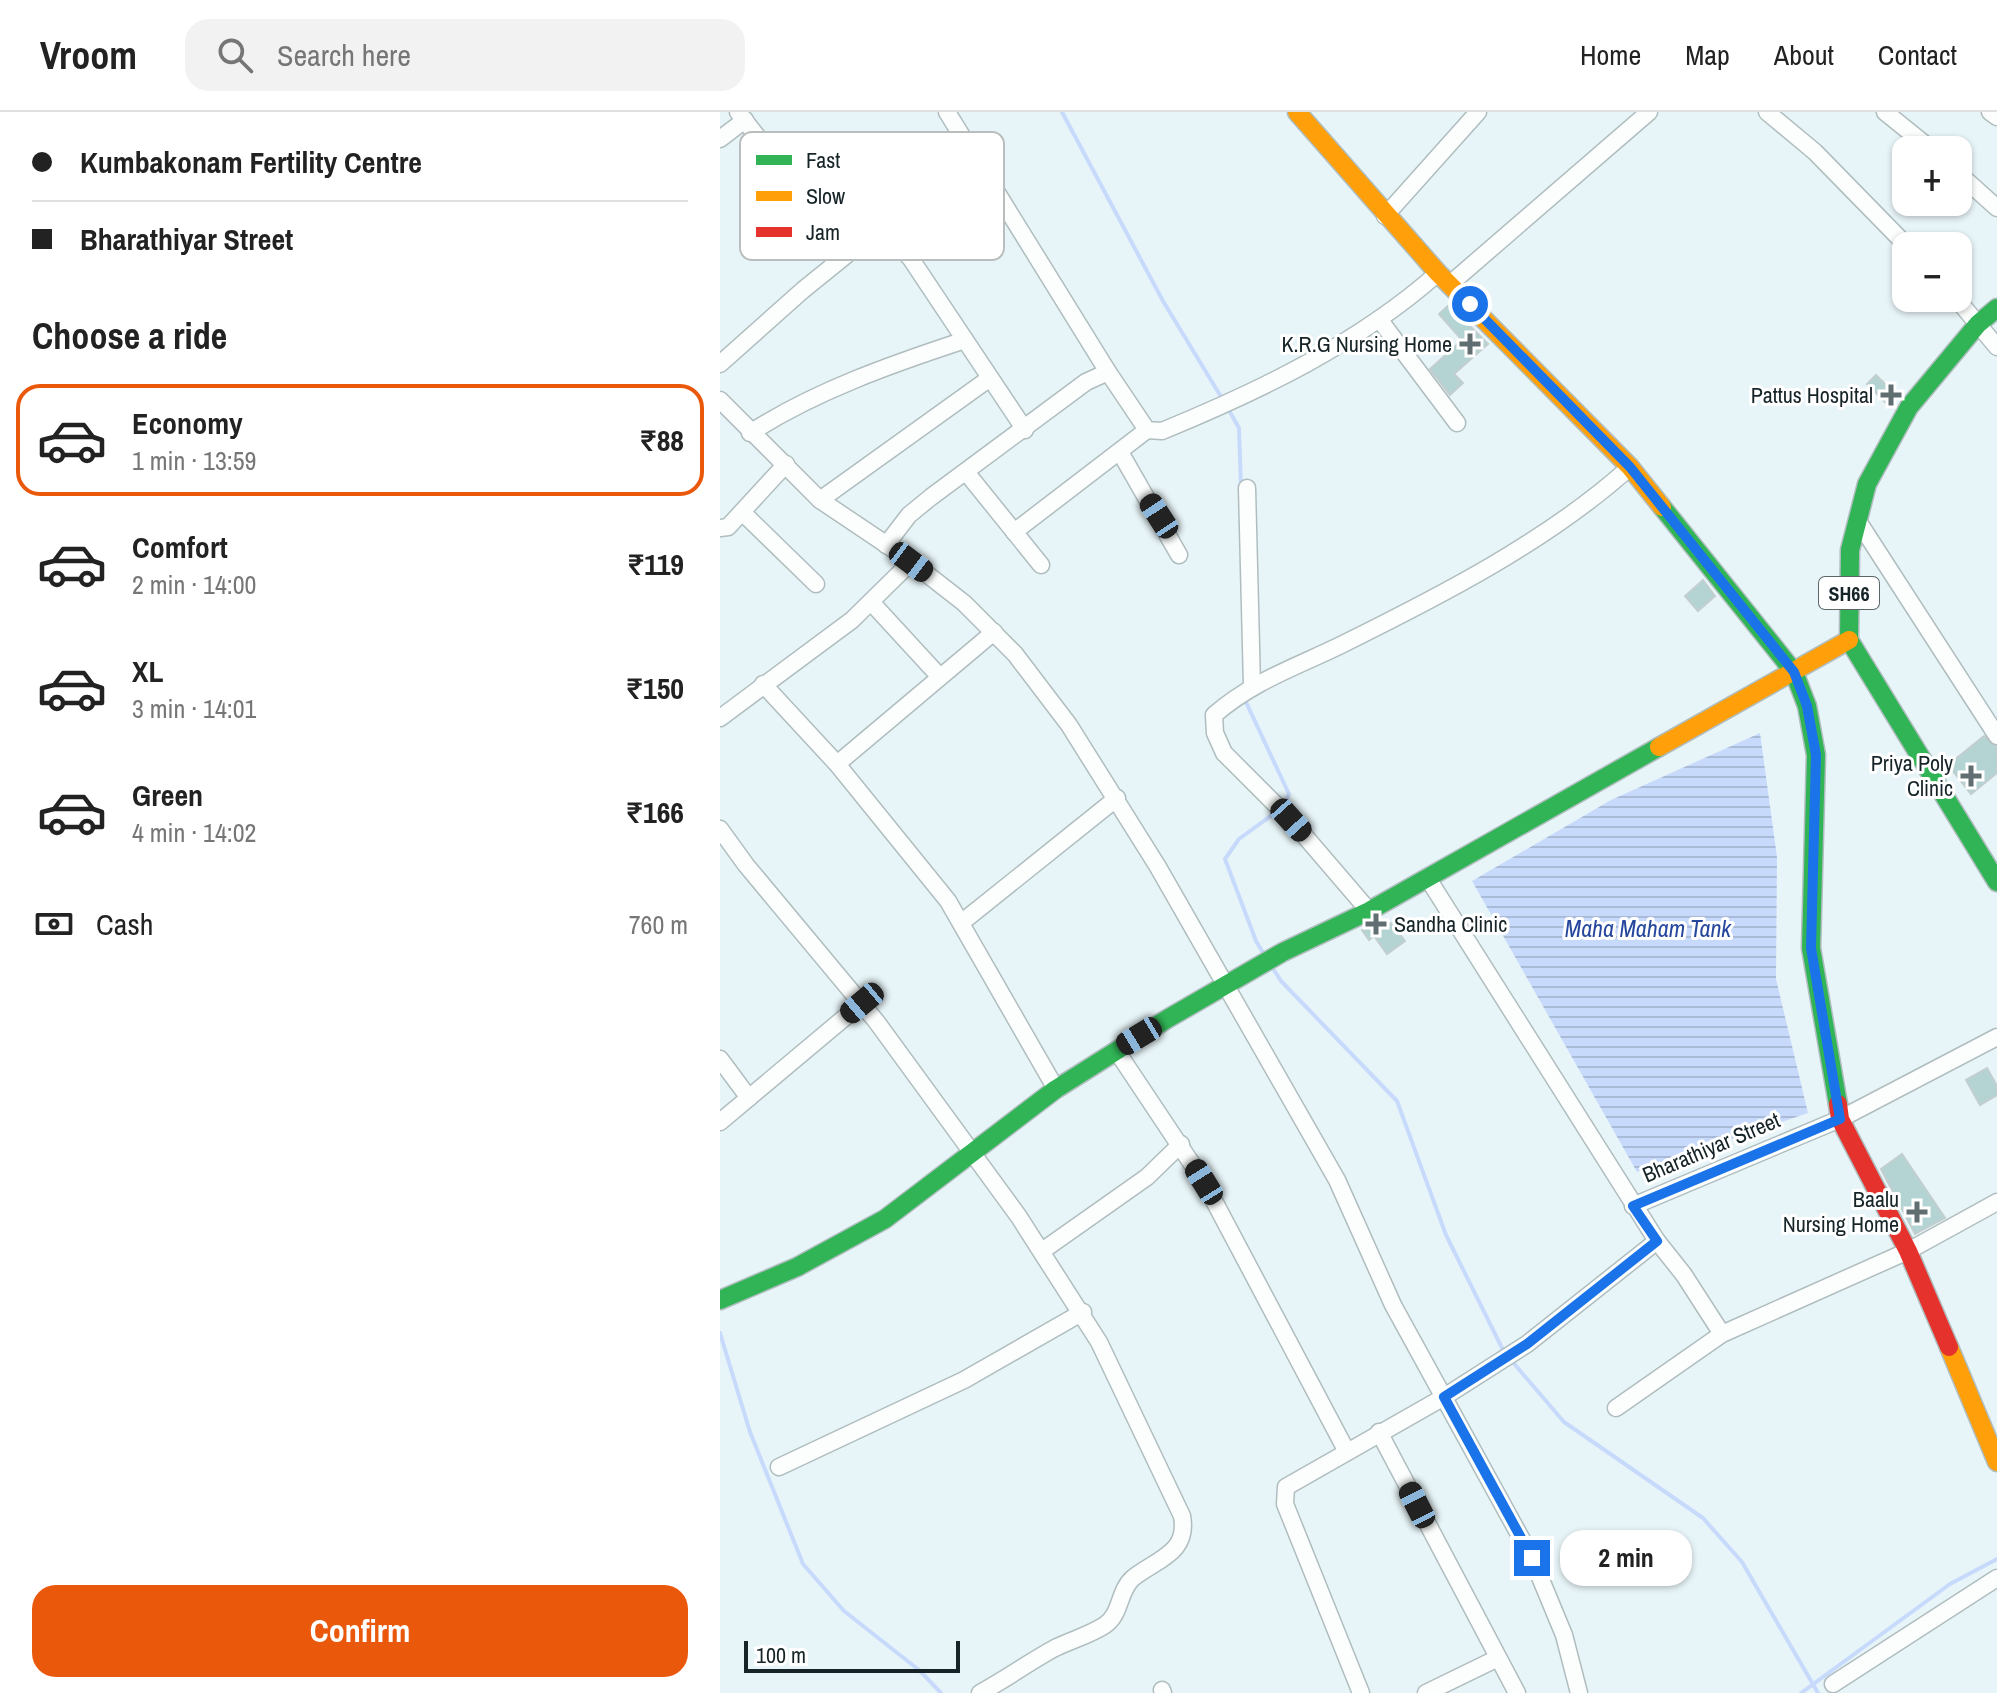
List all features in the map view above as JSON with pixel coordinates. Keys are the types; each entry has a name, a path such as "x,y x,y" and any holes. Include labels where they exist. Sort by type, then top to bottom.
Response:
{"street":[{"path":"947,112 959,132"},
{"path":"1297,112 1385,216 1444,279 1630,467 1794,672 1807,706 1816,755 1811,948 1840,1119 1908,1251 1997,1462"},
{"path":"1385,216 1478,112"},
{"path":"1014,532 1147,430 1162,431 1291,372 1444,279 1649,112"},
{"path":"1767,112 1815,152 1893,232"},
{"path":"1885,112 1915,136"},
{"path":"1990,112 1997,117"},
{"path":"720,139 741,116 754,132"},
{"path":"1972,186 1997,208"},
{"path":"1004,204 1147,430"},
{"path":"720,364 839,260"},
{"path":"912,260 1025,430"},
{"name":"SH66","path":"1997,308 1978,324 1909,407 1882,451 1867,484 1850,550 1849,640 1997,882"},
{"path":"1968,312 1997,347"},
{"path":"1379,319 1457,423"},
{"path":"750,433 805,403 888,365 965,340"},
{"path":"886,545 909,515 1025,430 1058,400 1108,372"},
{"path":"820,500 990,378"},
{"path":"720,400 820,500 911,562 994,632 1045,693 1117,798 1337,1180 1393,1305 1532,1558 1564,1635 1579,1693"},
{"path":"1120,452 1179,555"},
{"path":"720,528 728,527 786,464"},
{"path":"1369,911 1291,820 1224,753 1215,733 1214,715 1257,683 1448,593 1583,509 1630,467"},
{"path":"966,472 1041,565"},
{"path":"1247,488 1257,683"},
{"path":"742,512 816,584"},
{"path":"1858,521 1997,736"},
{"path":"720,718 821,643 871,602 911,562"},
{"path":"871,602 940,677"},
{"path":"837,764 994,632"},
{"path":"724,1298 797,1267 885,1219 1056,1089 1257,966 1369,911 1849,640"},
{"path":"763,684 837,764 925,871 961,923 1056,1089"},
{"path":"961,923 1117,798"},
{"path":"720,829 862,1003 1083,1312 1147,1440 1184,1528 1178,1546 1162,1563 1133,1579 1123,1592 1113,1618 1104,1626 1054,1649 980,1693"},
{"path":"1427,877 1633,1206"},
{"path":"720,1122 862,1003"},
{"name":"Bharathiyar Street","path":"1722,1334 1633,1206 1840,1119 1997,1037"},
{"path":"1116,1050 1181,1144 1256,1276 1346,1450"},
{"path":"720,1059 749,1098"},
{"path":"1042,1251 1147,1177 1181,1144"},
{"path":"1616,1408 1722,1334 1908,1251 1997,1202"},
{"path":"1361,1693 1311,1575 1283,1495 1294,1480 1444,1397 1527,1344 1657,1241"},
{"path":"779,1467 964,1380 1083,1312"},
{"path":"1379,1432 1517,1693"},
{"path":"1833,1684 1997,1578"},
{"path":"1426,1693 1498,1658"}],"water":[{"name":"Maha Maham Tank","path":"1760,733 1777,857 1776,979 1808,1113 1637,1172 1472,881 1611,800"}],"building":[{"path":"1449,305 1488,344 1454,374 1463,383 1450,395 1430,369 1462,340 1439,314"},
{"path":"1876,375 1897,396 1890,407 1867,384"},
{"path":"1703,580 1715,596 1698,611 1685,596"},
{"path":"1984,736 1997,747 1997,773 1971,794 1948,765"},
{"path":"1379,921 1384,928 1391,923 1405,941 1387,954 1374,936 1369,940 1362,930"},
{"path":"1987,1068 1997,1086 1997,1095 1980,1105 1966,1080"},
{"path":"1902,1154 1945,1218 1915,1234 1881,1169"}],"waterway":[{"path":"1062,112 1163,301 1223,400"},
{"path":"1227,407 1239,428 1241,487"},
{"path":"1245,700 1289,794 1283,807"},
{"path":"1265,956 1256,941 1225,859 1239,839 1276,812"},
{"path":"1272,967 1281,981 1397,1101 1446,1235 1505,1354"},
{"path":"720,1333 750,1432 803,1564 844,1611 919,1670 941,1693"},
{"path":"1511,1360 1564,1422 1703,1518 1742,1562 1818,1693"},
{"path":"1801,1693 1950,1584 1997,1559"}],"traffic: fast":[{"path":"1997,308 1978,324 1909,407 1867,484 1850,550 1849,640 1997,882"},
{"path":"1662,507 1794,672 1807,706 1816,755 1811,948 1838,1104"},
{"path":"720,1300 797,1267 885,1219 1056,1089 1167,1019 1283,952 1369,911 1659,747"}],"traffic: slow":[{"path":"1297,112 1438,273 1630,467 1662,507"},
{"path":"1659,747 1849,640"},
{"path":"1949,1347 1997,1462"}],"traffic: jam":[{"path":"1838,1104 1840,1119 1908,1251 1949,1347"}],"place":[{"name":"K.R.G Nursing Home","path":"1470,344"},
{"name":"Pattus Hospital","path":"1891,395"},
{"name":"Priya Poly Clinic","path":"1971,776"},
{"name":"Sandha Clinic","path":"1376,924"},
{"name":"Baalu Nursing Home","path":"1917,1212"}],"route":[{"path":"1470,304 1630,467 1794,672 1807,706 1816,755 1811,948 1840,1119 1633,1206 1657,1241 1527,1344 1444,1397 1532,1558"}]}
